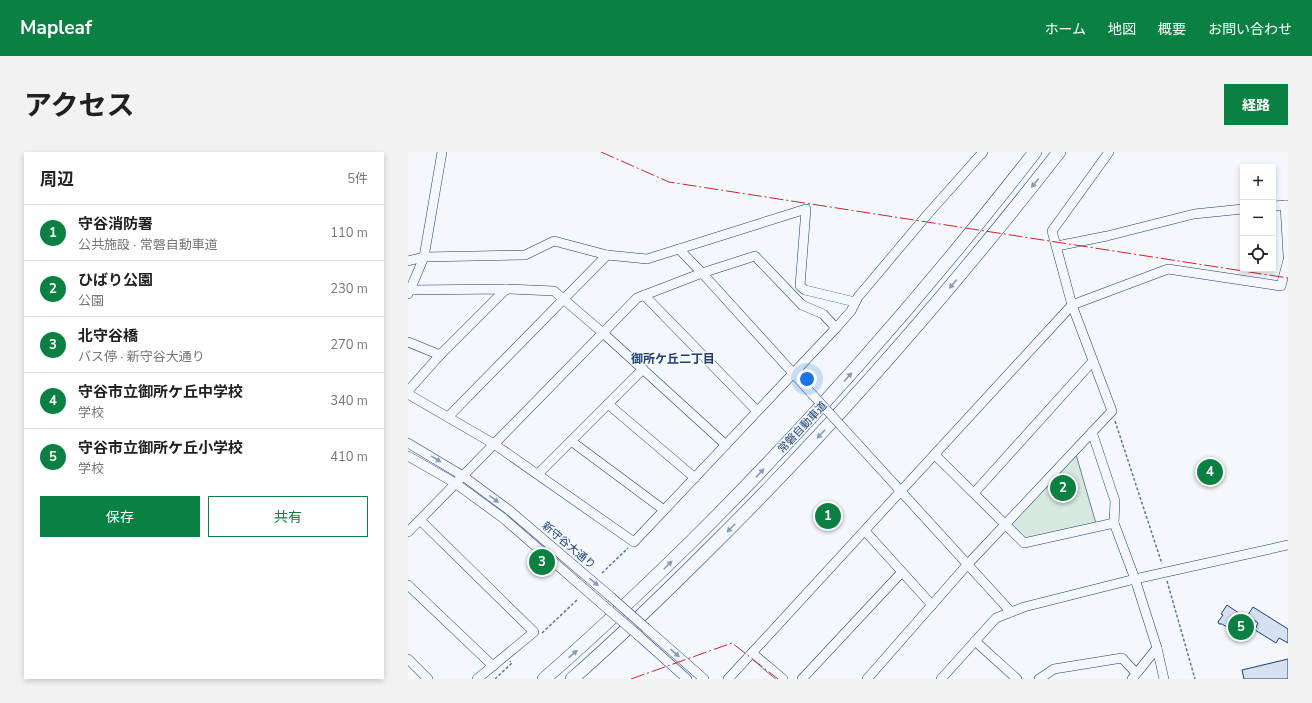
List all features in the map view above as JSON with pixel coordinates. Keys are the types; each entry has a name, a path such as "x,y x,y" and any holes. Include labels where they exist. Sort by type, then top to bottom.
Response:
{"highway":[{"name":"常磐自動車道","path":"544,679 662,571 750,484 872,351 938,273 1036,152"},
{"name":"常磐自動車道","path":"572,679 676,583 820,435 885,363 954,282 1059,152"},
{"path":"575,679 592,662"}],"street":[{"path":"442,152 424,257 409,292 506,288 554,291 643,369 726,445"},
{"path":"408,394 494,444 634,542 851,312 855,302 922,221 983,152"},
{"path":"867,679 967,565 1112,412 1072,305 1052,231 1109,152"},
{"path":"1276,206 1286,205 1288,256"},
{"path":"408,261 424,257 525,255 554,240 606,255 647,259 806,209 800,286 805,290 855,302"},
{"path":"1057,246 1107,236 1194,214 1240,209"},
{"path":"679,249 1011,612"},
{"path":"448,418 606,255"},
{"path":"408,532 602,333 638,298 644,295 702,273 755,256 802,305 823,314 836,328"},
{"path":"728,679 1072,305 1168,270 1281,286 1288,260"},
{"path":"408,391 440,355 506,288"},
{"path":"644,295 757,411"},
{"path":"408,342 440,355"},
{"path":"974,493 1093,361"},
{"path":"538,474 643,369"},
{"path":"608,404 695,478"},
{"path":"1092,432 1115,501 1114,523 1135,579 1157,648 1164,679"},
{"path":"571,441 664,510"},
{"name":"新守谷大通り","path":"408,443 463,476 509,510 612,597 704,679"},
{"path":"935,455 1024,543 1114,523"},
{"name":"新守谷大通り","path":"408,456 455,483 503,518 687,679"},
{"path":"420,520 534,632 477,679"},
{"path":"865,531 901,573 932,605"},
{"path":"941,679 996,618 1011,612 1024,607 1135,579 1288,545"},
{"path":"802,679 901,573"},
{"path":"408,585 493,666"},
{"path":"975,641 1017,679"},
{"path":"1039,679 1054,669 1122,658 1134,676 1157,648"},
{"path":"752,653 783,679"},
{"path":"408,659 428,679"}],"path":[{"path":"1112,412 1164,572 1195,679"},
{"path":"602,573 634,542"},
{"path":"534,632 541,633 578,599"},
{"path":"495,679 512,663 510,660"}],"shaded area":[{"path":"1075,451 1097,527 1024,543 1006,524"}],"building":[{"path":"1227,605 1246,618 1253,607 1288,629 1288,643 1279,638 1276,643 1255,630 1258,623 1254,620 1251,625 1247,622 1244,628 1238,625 1235,630 1219,624 1218,622 1223,615 1221,614"},
{"path":"1288,659 1288,679 1244,679 1242,670"}],"power":[{"path":"601,152 669,182 1288,278"},
{"path":"631,679 732,643 778,679"}],"place":[{"name":"守谷市立御所ケ丘中学校","path":"1210,472"},
{"name":"ひばり公園","path":"1063,488"},
{"name":"守谷消防署","path":"828,516"},
{"name":"北守谷橋","path":"542,562"},
{"name":"守谷市立御所ケ丘小学校","path":"1241,627"}],"district":[{"name":"御所ケ丘二丁目","path":"673,359"}]}
